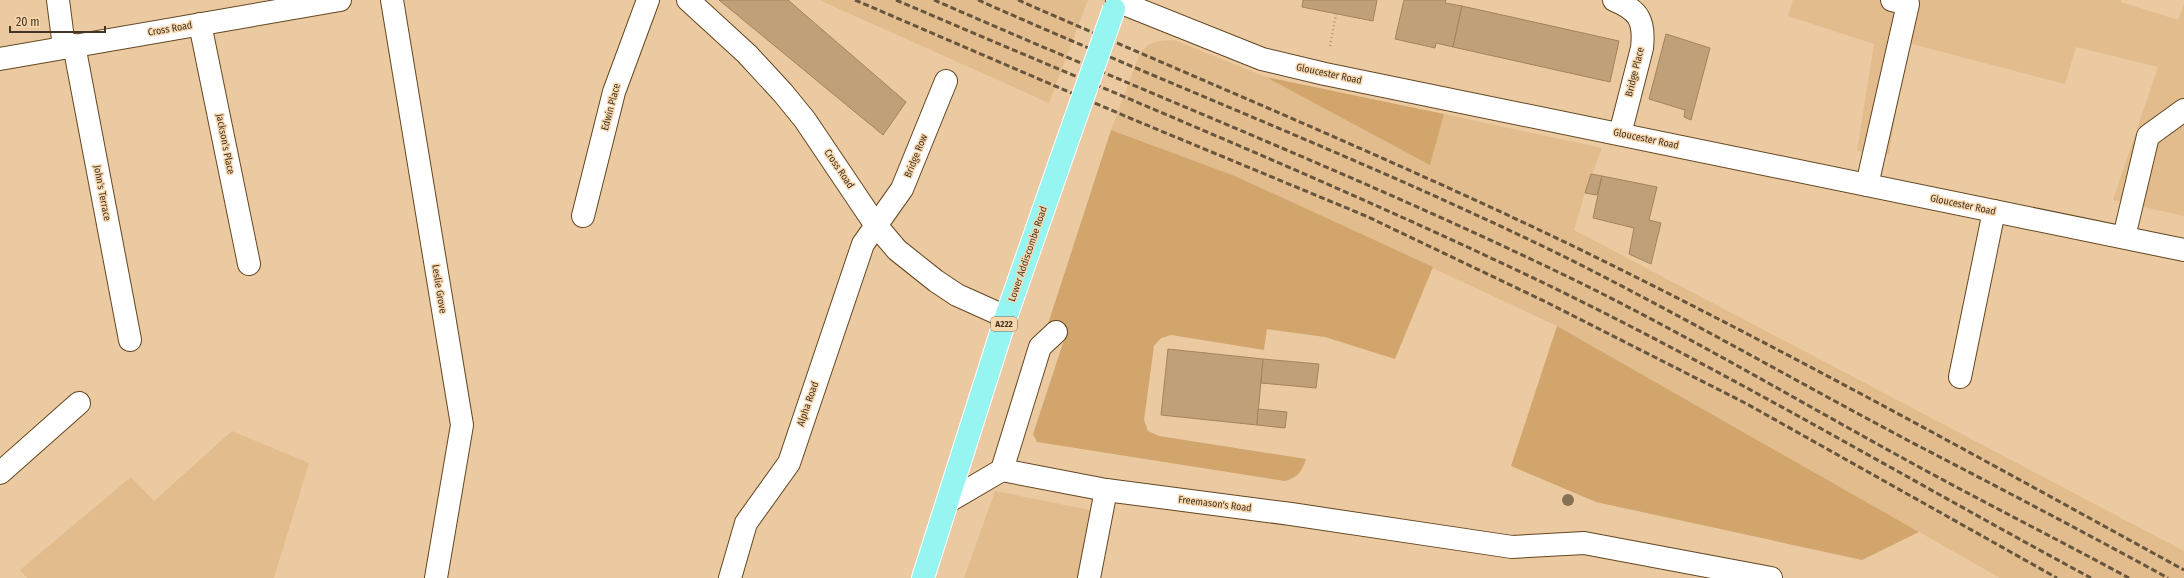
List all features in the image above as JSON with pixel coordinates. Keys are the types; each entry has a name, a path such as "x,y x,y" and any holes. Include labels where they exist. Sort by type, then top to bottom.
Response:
{"main road":[{"name":"Lower Addiscombe Road","path":"923,578 949,501 1006,316 1116,3"}],"street":[{"name":"John's Terrace","path":"58,0 69,46 130,340"},
{"name":"Cross Road","path":"0,59 340,0"},
{"name":"Leslie Grove","path":"392,0 462,425 436,578"},
{"name":"Edwin Place","path":"583,216 614,92 648,0"},
{"name":"Cross Road","path":"688,0 747,54 783,93 809,126 875,224 897,250 936,282 957,295 1006,316"},
{"name":"Bridge Place","path":"1614,0 1625,4 1636,12 1641,21 1644,33 1642,48 1620,134"},
{"path":"1868,185 1908,4 1892,0"},
{"name":"Gloucester Road","path":"1116,3 1262,59 1325,74 2184,250"},
{"name":"Jackson's Place","path":"200,24 249,264"},
{"name":"Bridge Row","path":"875,224 902,189 946,80"},
{"path":"2124,238 2148,136 2184,110"},
{"path":"1960,377 1994,211"},
{"name":"Alpha Road","path":"730,578 746,523 789,463 863,244 875,224"},
{"path":"949,501 1002,470 1040,347 1056,332"},
{"path":"0,474 79,403"},
{"name":"Freemason's Road","path":"1002,470 1106,490 1489,542 1512,547 1584,543 1770,578"},
{"path":"1089,578 1106,490"}],"path":[{"path":"1325,74 1336,14"}],"shaded area":[{"path":"819,0 1088,0 1049,103"},
{"path":"1793,0 2121,0 2121,2 2178,20 2184,4 2184,216 2113,200 2158,67 2076,47 2065,84 1908,43 1889,154 1857,151 1874,44 1788,16"},
{"path":"1174,40 1266,77 1430,164 1444,114 1602,148 1585,193 1574,230 2184,551 2184,578 2000,578 1557,326 1235,176 1111,130 1140,53 1148,45 1159,41"},
{"path":"1266,77 1444,114 1430,165"},
{"path":"1111,130 1235,176 1433,267 1395,359 1325,337 1267,329 1264,350 1171,335 1161,338 1154,346 1144,420 1148,431 1159,436 1306,459 1301,471 1293,478 1285,481 1037,442 1033,434 1066,334 1046,330"},
{"path":"1557,326 1919,532 1862,560 1596,502 1511,466"},
{"path":"232,431 309,463 274,578 27,578 20,570 131,477 154,501"},
{"path":"995,491 1095,511 1082,578 964,578"}],"building":[{"path":"719,0 788,0 906,102 883,135"},
{"path":"1303,0 1377,0 1373,21 1302,7"},
{"path":"1404,0 1446,0 1445,3 1462,6 1453,47 1436,43 1435,48 1395,39"},
{"path":"1462,6 1619,41 1610,82 1453,47"},
{"path":"1666,34 1710,48 1691,120 1684,117 1685,110 1649,99"},
{"path":"1591,174 1602,176 1597,195 1585,193"},
{"path":"1602,176 1657,187 1649,220 1661,223 1651,264 1629,254 1634,228 1593,218"},
{"path":"1168,349 1263,359 1257,425 1161,415"},
{"path":"1263,359 1319,364 1316,388 1261,383"},
{"path":"1258,409 1287,412 1285,428 1257,425"}],"railway":[{"path":"855,0 1132,119 1366,216 1546,302 1747,404 2057,578"},
{"path":"896,0 1307,175 1550,286 1619,320 1755,392 2091,578"},
{"path":"934,0 1404,201 1602,293 1688,338 1928,472 2129,578"},
{"path":"978,0 1349,158 1496,224 1569,259 1655,303 1909,441 2168,578"},
{"path":"1018,0 1366,151 1504,213 1573,246 1804,364 1956,445 2184,570"}]}
